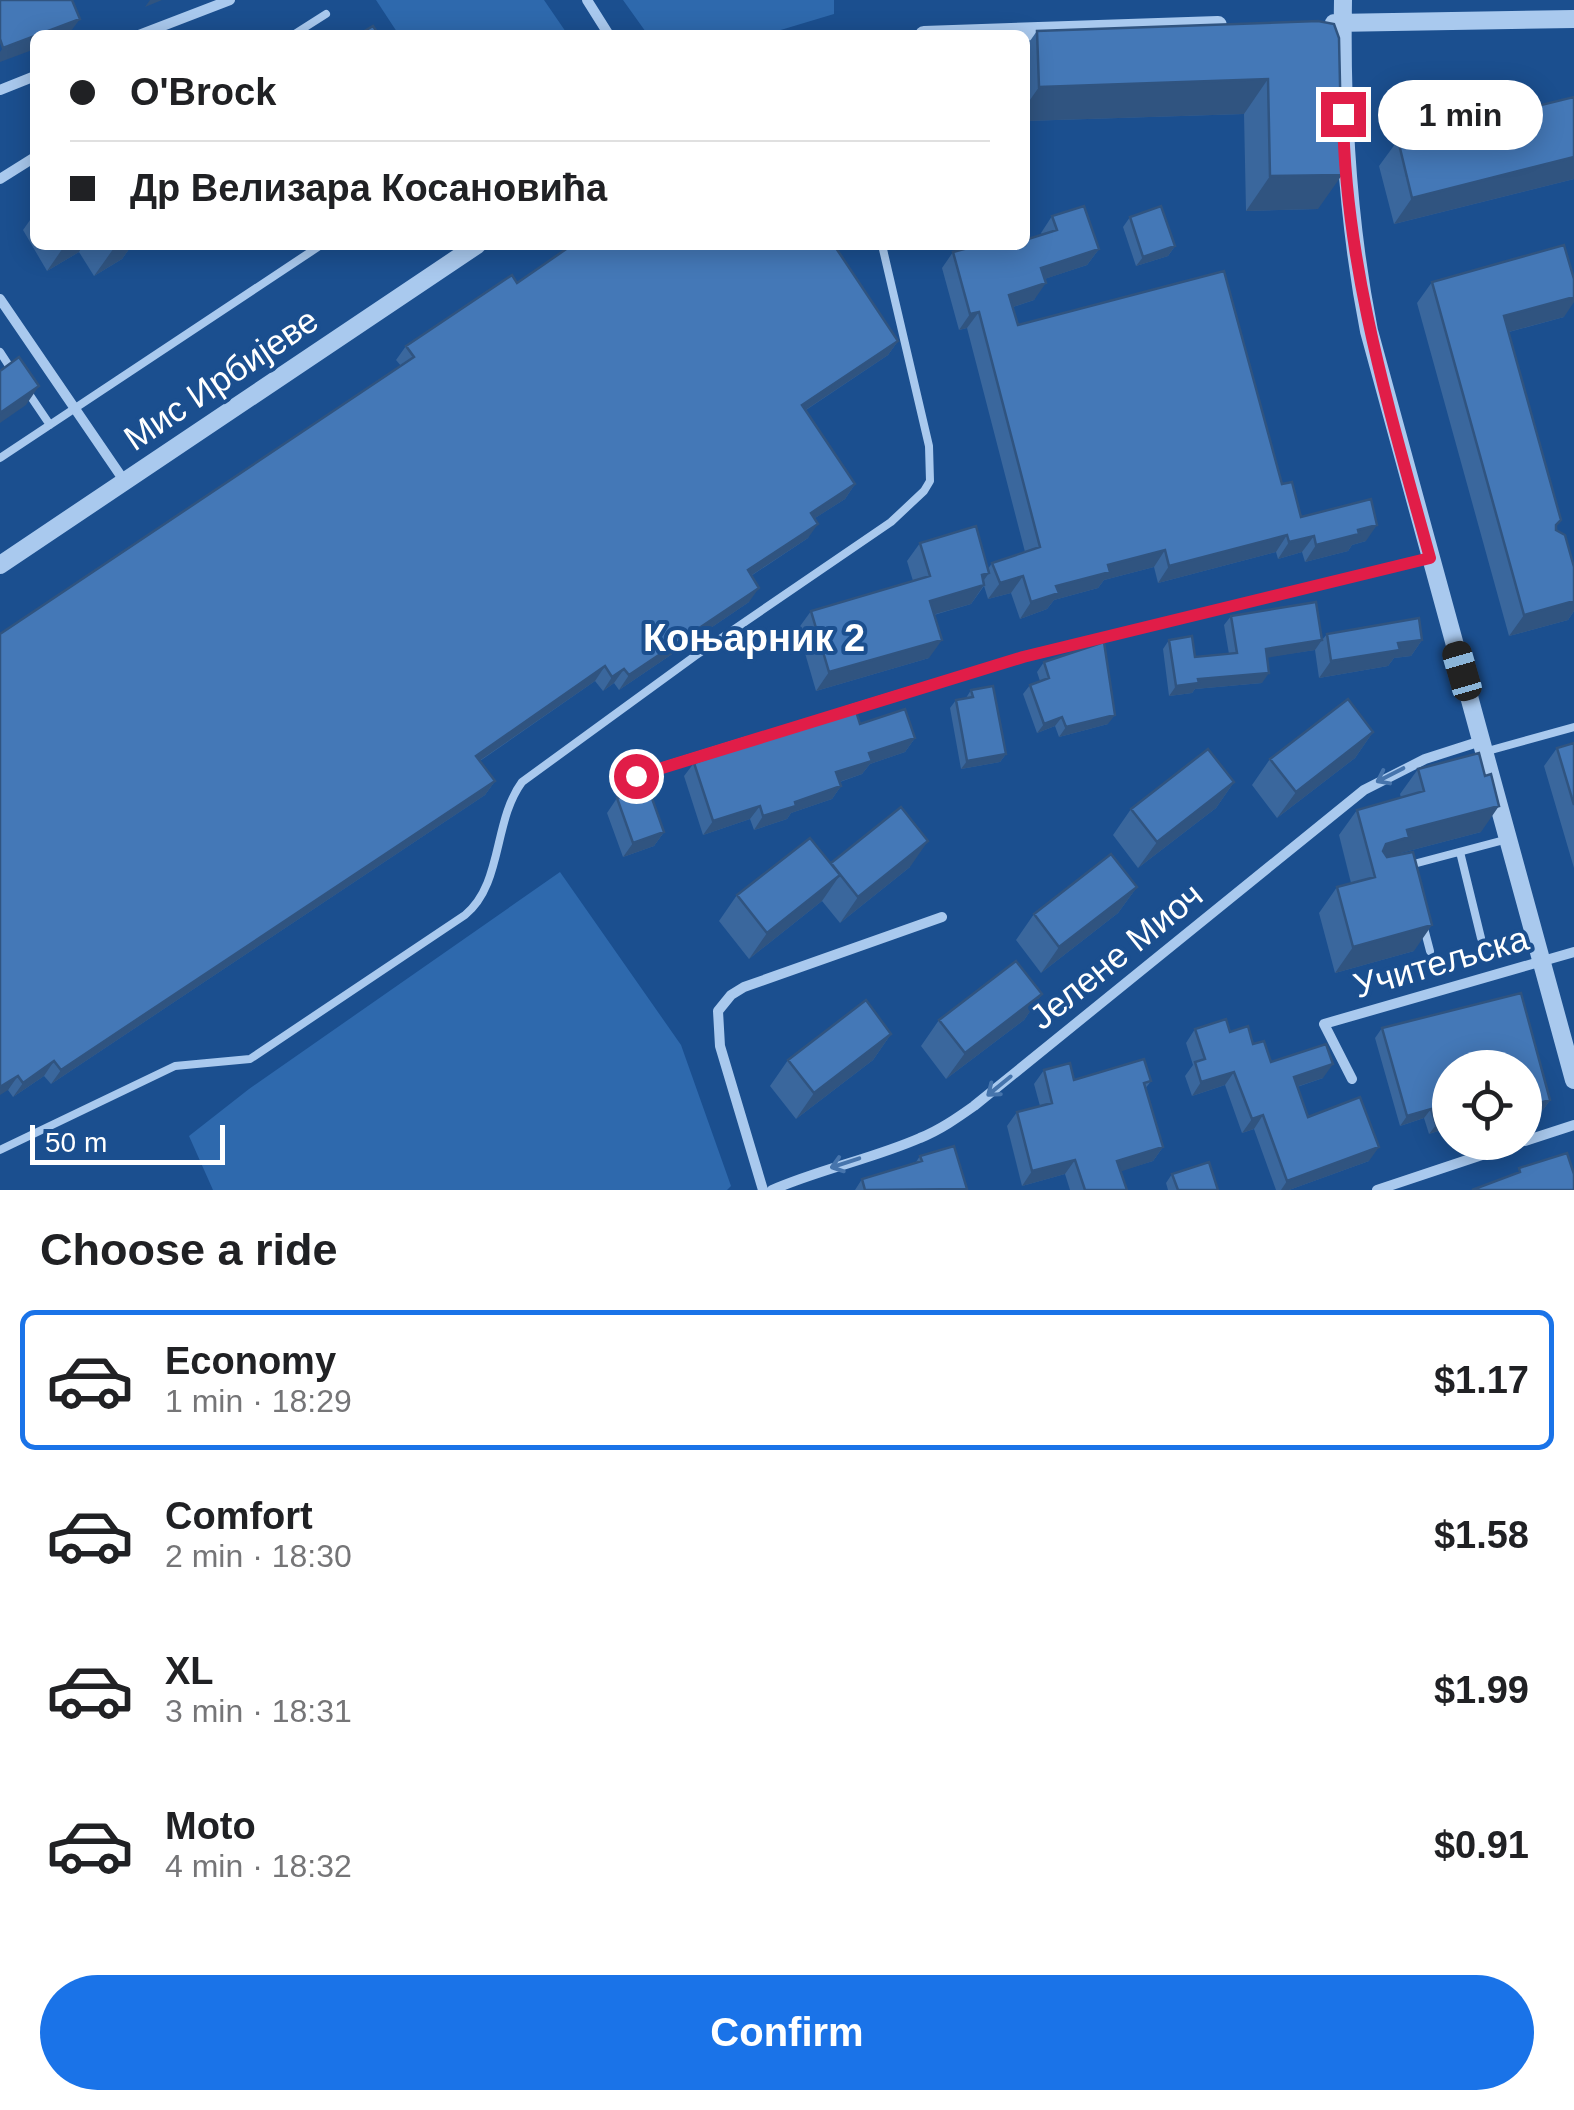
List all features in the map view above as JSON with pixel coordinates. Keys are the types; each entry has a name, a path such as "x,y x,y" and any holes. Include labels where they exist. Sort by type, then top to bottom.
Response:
{"street":[{"path":"152,30 230,0"},
{"path":"587,0 606,30"},
{"path":"1344,0 1344,148 1354,247 1373,346 1574,1080"},
{"path":"1308,24 1574,19"},
{"path":"1030,32 1235,25"},
{"path":"0,90 30,78"},
{"path":"0,180 30,160"},
{"name":"Мис Ирбијеве","path":"0,565 470,250"},
{"path":"0,299 125,482"},
{"path":"837,714 1023,657 1430,558"},
{"path":"636,776 763,737"},
{"name":"Јелене Миоч","path":"772,1190 920,1138 946,1125 1364,790 1388,774 1425,759 1483,747"},
{"path":"763,1190 720,1046 718,1011 744,987 942,917"},
{"name":"Учитељска","path":"1352,1079 1324,1024 1574,952"},
{"path":"1542,1136 1574,1125"},
{"path":"1378,1190 1469,1160"}],"lane":[{"path":"301,30 326,14"},
{"name":"Мис Ирбијеве","path":"0,458 314,250"},
{"path":"0,1150 175,1066 250,1059 465,915 477,905 484,890 506,808 522,782 679,667 878,530 924,491 932,470 929,446 883,250"},
{"path":"0,352 50,425"},
{"path":"1483,747 1574,727"},
{"path":"1390,870 1508,839"},
{"path":"1460,852 1481,938"},
{"path":"1408,866 1413,883"},
{"path":"1421,917 1430,952"}],"shaded area":[{"path":"376,0 544,0 565,30 396,30"},
{"path":"623,0 834,0 834,14 781,30 644,30"},
{"path":"560,872 681,1045 731,1186 727,1190 213,1190 189,1136 249,1089"}],"building":[{"path":"0,0 72,0 80,19 51,30 30,30 30,38 3,48"},
{"path":"1318,21 1334,24 1339,38 1342,175 1270,176 1268,79 1039,87 1037,31"},
{"path":"1574,97 1574,157 1412,198 1398,140"},
{"path":"1084,206 1099,249 1041,268 1046,283 1009,295 1018,325 1224,271 1282,484 1292,482 1301,517 1371,499 1377,525 1316,545 1314,536 1289,542 1287,535 1169,566 1165,550 1108,565 1110,572 1056,586 1059,593 1031,602 1023,576 1000,583 992,563 1040,547 979,312 970,314 953,252 1030,250 1030,238 1057,230 1052,216"},
{"path":"1161,206 1175,246 1143,257 1130,217"},
{"path":"1564,245 1574,279 1574,297 1504,316 1561,520 1556,530 1565,535 1574,567 1574,601 1524,615 1432,282"},
{"path":"565,250 837,250 898,341 802,405 855,484 811,513 818,524 748,570 759,588 629,675 624,669 612,677 605,666 476,756 495,781 61,1070 54,1061 23,1083 18,1076 0,1087 0,634 414,357 406,346 512,275 517,283"},
{"path":"19,357 39,386 0,413 0,371"},
{"path":"976,526 989,573 982,575 984,585 930,601 942,640 829,672 811,611 930,576 920,543"},
{"path":"1316,602 1322,640 1266,649 1269,673 1198,679 1199,683 1176,686 1169,640 1192,636 1195,657 1237,653 1231,616"},
{"path":"1419,618 1422,640 1398,643 1400,650 1331,661 1327,634"},
{"path":"1104,642 1115,715 1066,727 1062,717 1044,724 1030,685 1049,678 1044,662"},
{"path":"993,686 1006,754 967,761 956,700 973,697 971,690"},
{"path":"1348,699 1373,732 1296,792 1270,759"},
{"path":"855,708 860,724 905,709 915,738 869,753 872,761 836,772 841,786 795,802 796,806 763,816 760,806 713,821 694,763 741,747 740,744"},
{"path":"1574,743 1574,805 1557,748"},
{"path":"1208,749 1234,782 1157,842 1131,809"},
{"path":"1479,753 1485,776 1491,774 1499,806 1407,830 1409,837 1386,844 1383,851 1387,857 1413,852 1432,925 1353,947 1337,887 1375,877 1357,810 1424,791 1418,769"},
{"path":"648,787 664,832 633,843 617,798"},
{"path":"901,807 928,841 858,897 831,863"},
{"path":"810,838 840,875 767,933 737,895"},
{"path":"1111,854 1137,887 1059,947 1034,914"},
{"path":"1016,961 1042,994 965,1053 939,1020"},
{"path":"1521,993 1536,1050 1432,1050 1432,1112 1431,1109 1407,1116 1382,1028"},
{"path":"866,1000 891,1034 814,1093 788,1060"},
{"path":"1226,1019 1230,1032 1248,1026 1253,1044 1264,1041 1271,1062 1326,1044 1333,1064 1294,1077 1308,1117 1360,1097 1379,1147 1287,1181 1263,1115 1252,1119 1234,1072 1201,1082 1195,1062 1205,1059 1195,1029"},
{"path":"1144,1059 1151,1081 1144,1083 1163,1147 1117,1161 1127,1190 1085,1190 1075,1160 1032,1171 1017,1112 1052,1103 1044,1070 1070,1063 1074,1080"},
{"path":"1542,1070 1550,1100 1542,1102"},
{"path":"954,1146 967,1189 865,1190 862,1179 922,1161 920,1156"},
{"path":"1567,1153 1574,1190 1472,1190 1520,1172 1519,1168"},
{"path":"1209,1162 1218,1190 1178,1190 1172,1174"}],"district":[{"name":"Коњарник 2","path":"754,638"}],"route":[{"path":"636,776 1023,657 1430,558 1369,330 1348,199 1343,114"}]}
